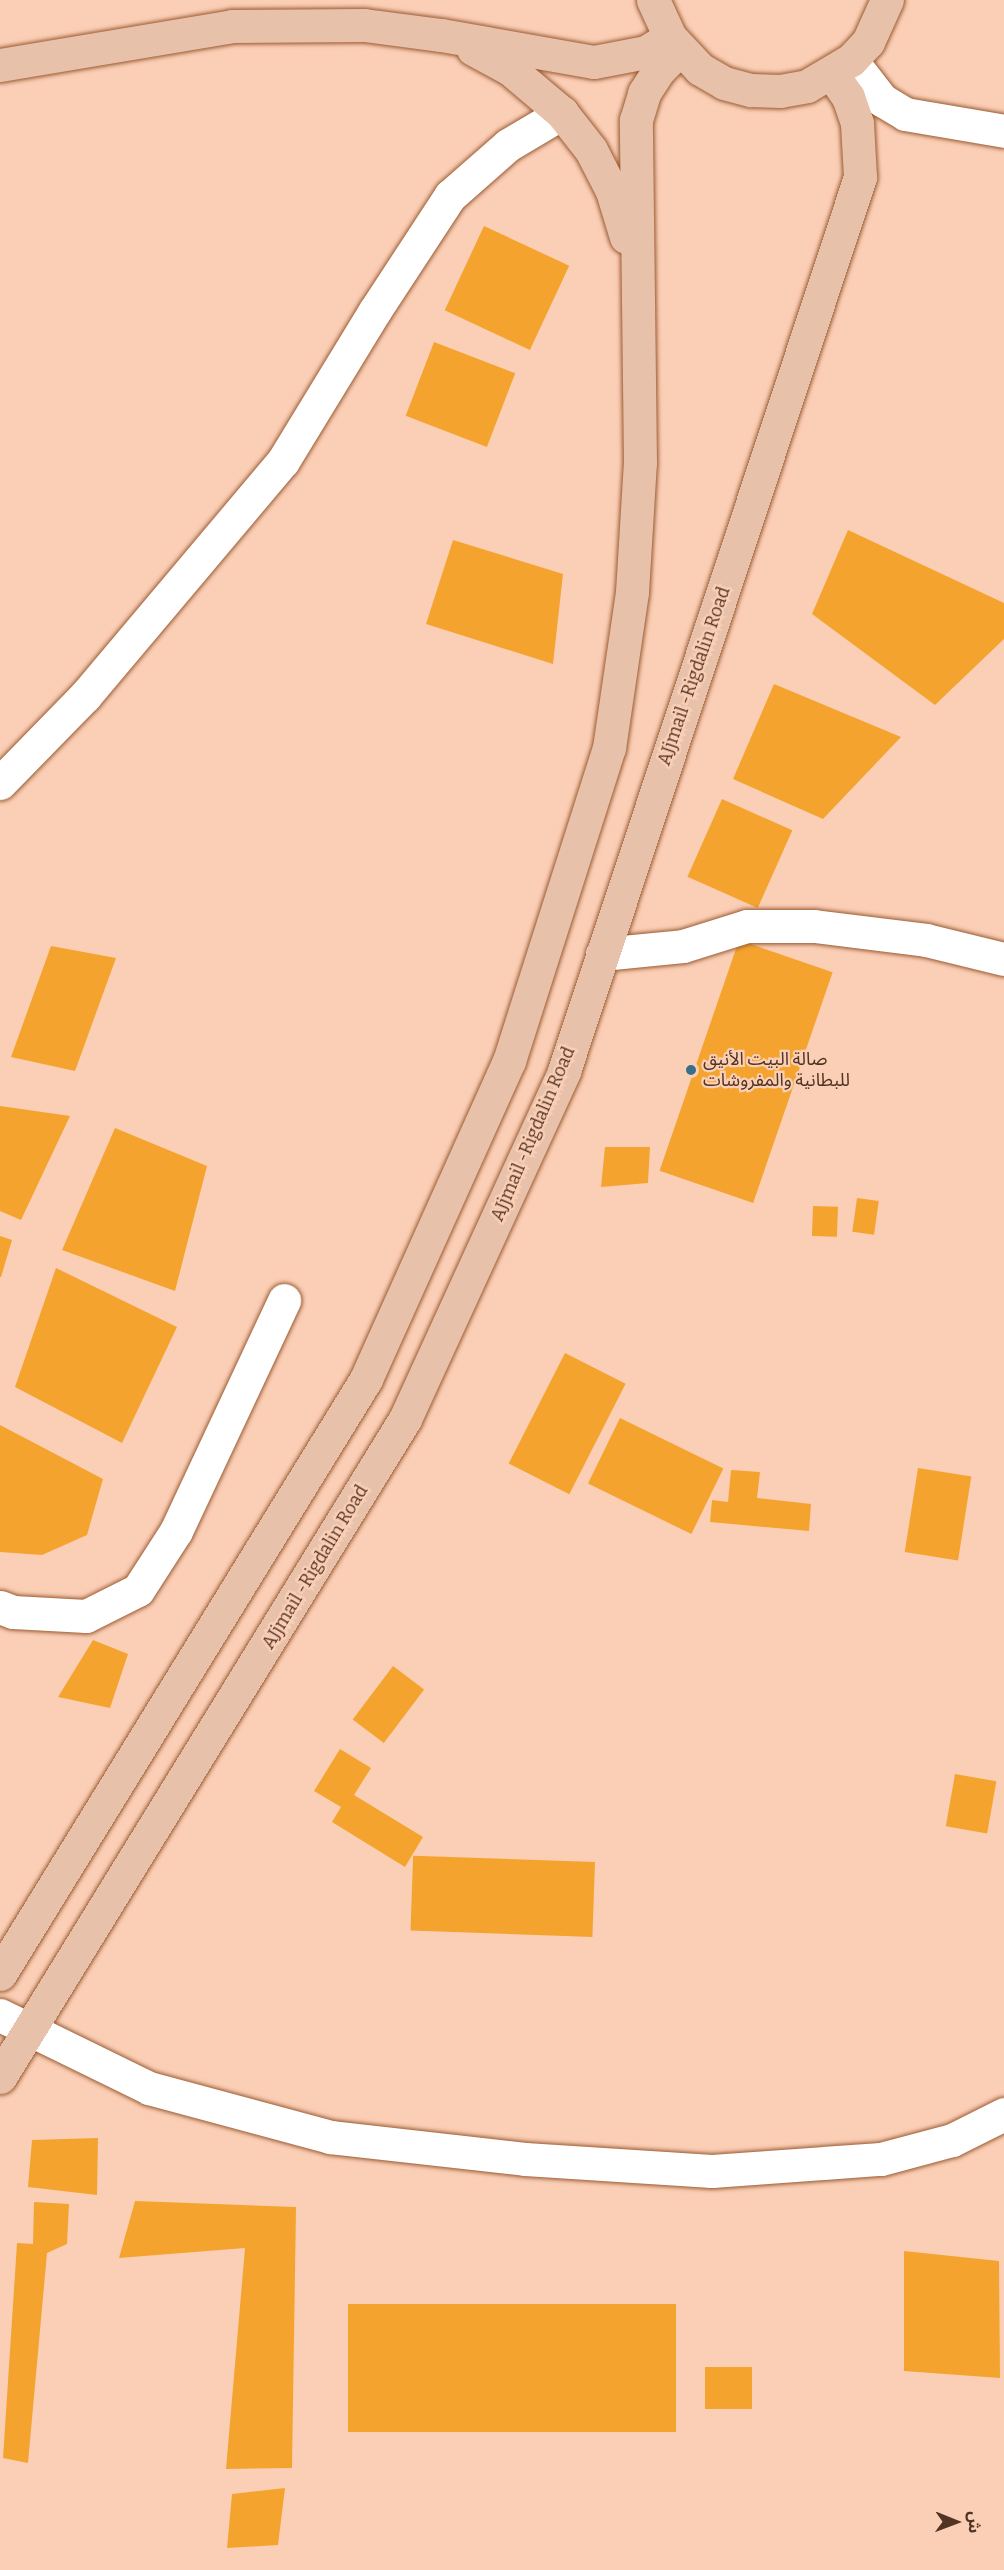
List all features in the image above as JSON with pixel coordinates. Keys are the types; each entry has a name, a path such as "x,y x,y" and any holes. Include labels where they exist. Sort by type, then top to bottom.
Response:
{"main road":[{"path":"653,0 674,44 724,82 751,90 798,87 842,67 877,27 887,0"},
{"path":"0,65 232,26 364,26 441,35 594,62 638,54 674,44"},
{"path":"441,35 510,69 562,113 591,150 612,191 636,285"},
{"path":"0,1974 366,1379 509,1061 609,748 633,580 640,463 636,285 636,120 644,93 674,44"},
{"name":"AJjmail -Rigdalin Road","path":"0,2077 405,1419 564,1071 860,177 857,123 848,97 842,67"}],"street":[{"path":"842,67 882,100 905,114 1004,131"},
{"path":"0,783 85,696 283,461 374,312 450,196 508,145 562,113"},
{"path":"602,954 683,946 747,926 814,926 927,940 1004,959"},
{"path":"0,1607 13,1612 86,1616 138,1590 176,1531 284,1300"},
{"path":"0,2015 31,2028 149,2088 330,2137 525,2158 712,2171 881,2159 952,2140 1004,2114"}],"building":[{"path":"484,226 569,266 530,350 445,310"},
{"path":"434,342 515,373 487,447 406,416"},
{"path":"848,530 1004,603 1004,639 935,705 812,614"},
{"path":"453,540 563,574 553,664 426,624"},
{"path":"774,684 901,737 823,819 733,779"},
{"path":"722,799 792,830 758,908 687,877"},
{"path":"739,940 833,972 753,1203 660,1171"},
{"path":"51,946 116,958 75,1071 11,1057"},
{"path":"0,1106 70,1116 21,1220 0,1211"},
{"path":"115,1128 207,1166 175,1291 62,1250"},
{"path":"605,1147 650,1147 648,1183 601,1187"},
{"path":"857,1198 879,1201 874,1235 852,1232"},
{"path":"813,1206 838,1207 837,1237 812,1236"},
{"path":"0,1236 12,1240 1,1277 0,1277"},
{"path":"56,1268 177,1327 122,1443 15,1387"},
{"path":"565,1353 626,1384 569,1494 509,1463"},
{"path":"620,1418 723,1468 691,1534 588,1484"},
{"path":"0,1425 103,1479 87,1535 42,1555 0,1552"},
{"path":"918,1468 971,1476 958,1560 905,1552"},
{"path":"731,1470 760,1472 757,1498 811,1504 809,1531 710,1522 712,1500 728,1502"},
{"path":"93,1640 128,1654 110,1708 58,1697"},
{"path":"393,1666 424,1689 384,1743 353,1720"},
{"path":"340,1749 371,1768 354,1795 423,1837 405,1867 332,1822 341,1807 314,1791"},
{"path":"955,1774 996,1781 987,1833 946,1826"},
{"path":"413,1856 595,1862 592,1937 410,1931"},
{"path":"98,2138 97,2195 28,2187 32,2140"},
{"path":"135,2201 296,2207 292,2468 226,2469 245,2248 119,2258"},
{"path":"34,2202 69,2204 67,2244 47,2253 28,2463 3,2458 17,2243 33,2244"},
{"path":"904,2251 999,2261 1000,2378 904,2371"},
{"path":"348,2304 676,2304 676,2432 348,2432"},
{"path":"705,2367 752,2367 752,2409 705,2409"},
{"path":"285,2488 278,2545 227,2548 232,2494"}],"place":[{"name":"صالة البيت الأنيق للبطانية والمفروشات","path":"691,1070"}]}
